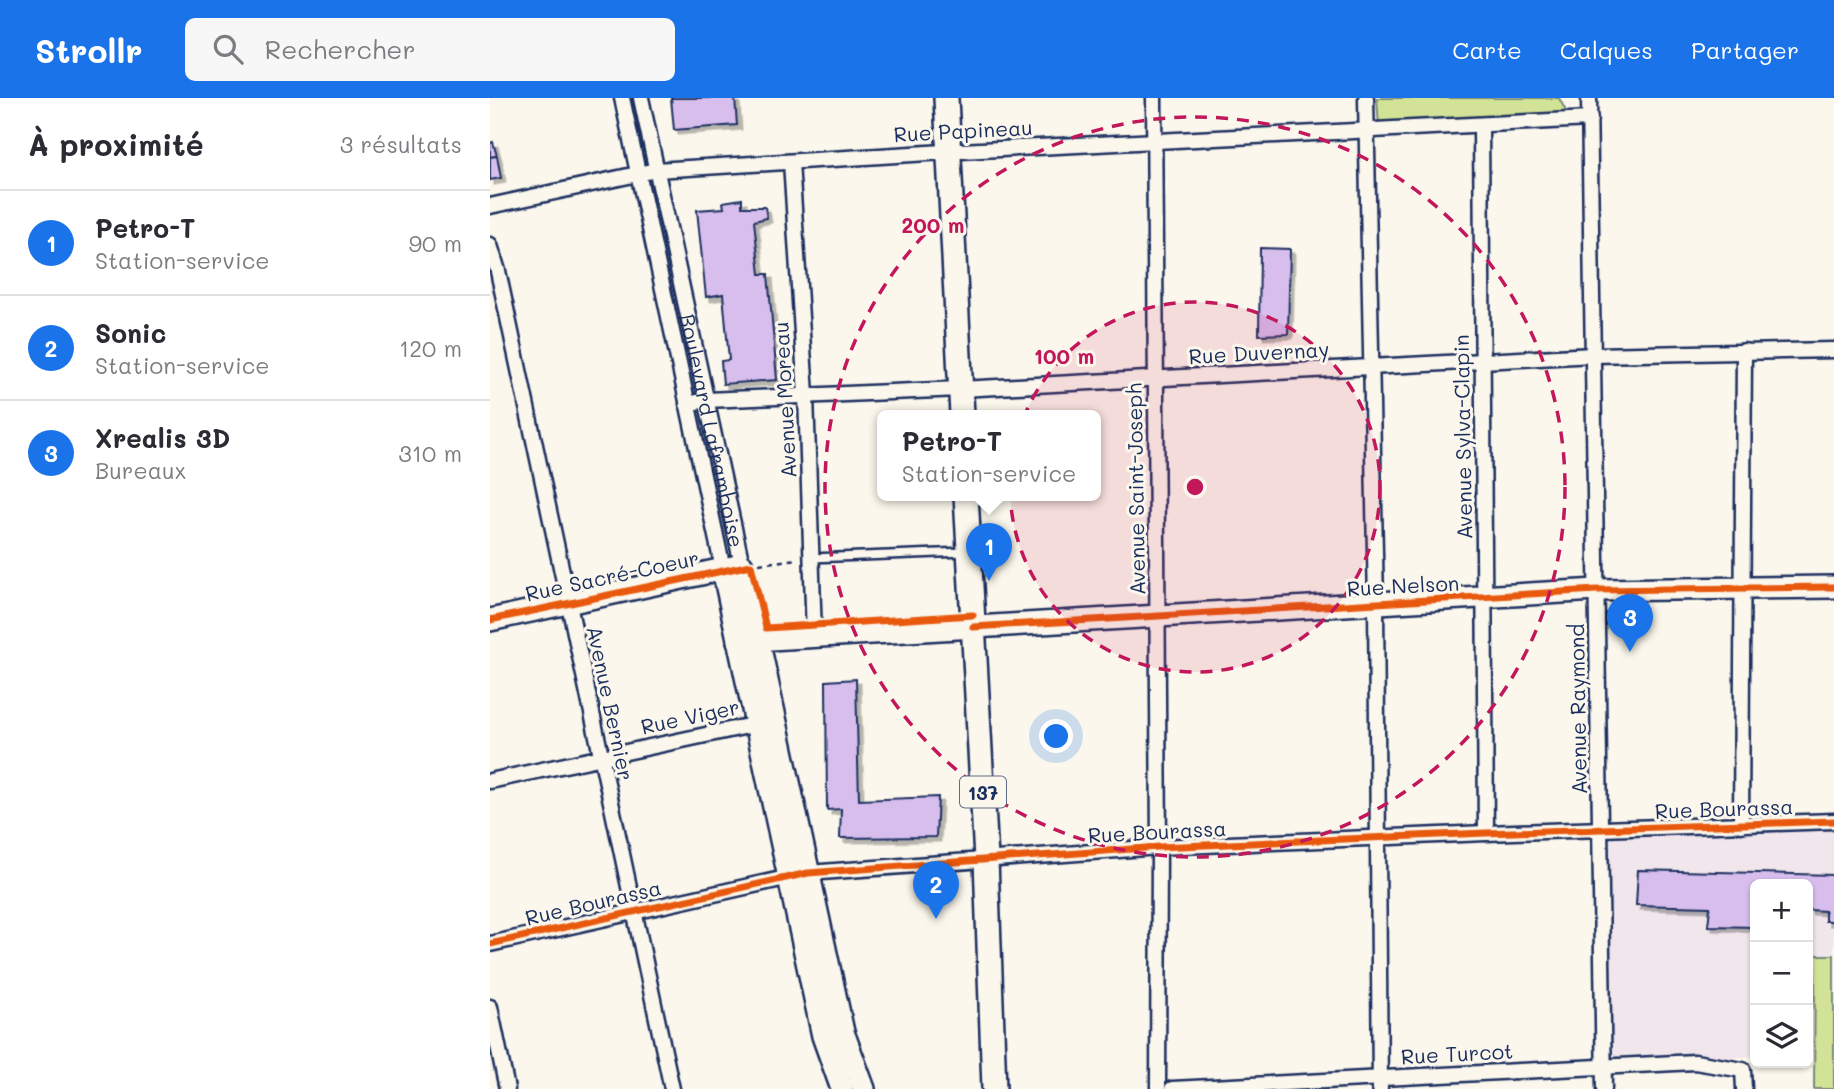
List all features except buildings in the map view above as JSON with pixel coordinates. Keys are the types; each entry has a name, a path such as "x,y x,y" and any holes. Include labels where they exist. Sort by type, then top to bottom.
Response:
{"main road":[{"path":"946,98 961,410"},
{"name":"137","path":"966,501 986,859 994,1089"}],"street":[{"name":"Boulevard Laframboise","path":"622,98 687,404 739,566"},
{"name":"Boulevard Laframboise","path":"641,98 739,566 748,641 798,875 823,1036 842,1089"},
{"name":"Avenue Saint-Joseph","path":"1154,98 1158,1089"},
{"path":"1366,98 1376,604 1380,1084"},
{"path":"1589,98 1590,119"},
{"name":"Rue Papineau","path":"490,206 656,170 948,151 1590,119"},
{"name":"Avenue Raymond","path":"1590,119 1604,1089"},
{"name":"Avenue Sylva-Clapin","path":"1481,126 1486,833"},
{"name":"Avenue Moreau","path":"791,162 806,395 814,636"},
{"name":"Avenue Bernier","path":"490,245 672,1089"},
{"path":"1741,825 1744,351"},
{"name":"Rue Duvernay","path":"687,404 706,400 1593,355 1834,351"},
{"name":"Rue Sacré-Coeur","path":"490,620 739,566"},
{"name":"Rue Nelson","path":"748,641 1597,590 1834,587"},
{"name":"Rue Viger","path":"490,781 766,722"},
{"name":"Rue Bourassa","path":"490,944 798,875 1159,847 1834,821"},
{"name":"Boulevard Laframboise","path":"798,875 843,1031 864,1089"},
{"path":"490,1007 507,1089"},
{"name":"Rue Turcot","path":"1172,1089 1380,1084 1488,1073 1695,1062 1743,1070 1744,1089"},
{"path":"1488,1073 1488,1089"}],"lane":[{"path":"811,558 969,551"}],"path":[{"path":"739,566 811,558"}],"shaded area":[{"path":"1834,821 1834,955 1815,955 1813,1052 1813,879 1750,879 1750,1056 1604,1067 1600,829"}],"green space":[{"path":"1377,98 1559,98 1568,115 1379,127"},
{"path":"1815,955 1834,955 1834,1089 1814,1089"}],"cycle path":[{"path":"490,620 751,565 766,628 973,615"},
{"path":"973,627 1597,590 1834,587"},
{"path":"490,944 808,873 1159,847 1834,821"}],"place":[{"name":"Petro-T","path":"989,581"},
{"name":"Xrealis 3D","path":"1630,652"},
{"name":"Sonic","path":"936,919"}]}
